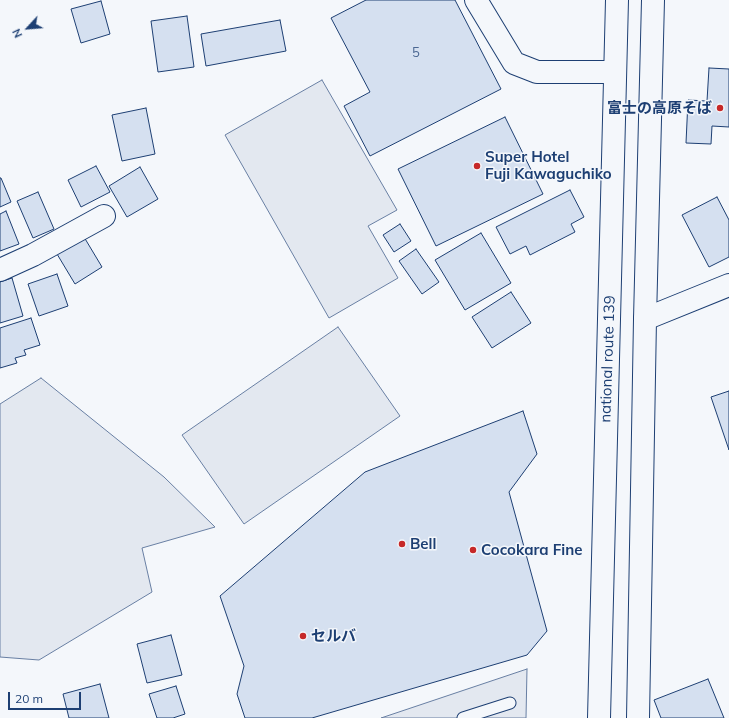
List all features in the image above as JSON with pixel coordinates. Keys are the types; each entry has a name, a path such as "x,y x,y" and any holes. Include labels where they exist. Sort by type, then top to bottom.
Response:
{"main road":[{"path":"476,0 514,63 537,72 615,72"},
{"name":"national route 139","path":"599,718 618,0"},
{"path":"638,718 645,319 653,0"},
{"path":"0,270 33,255 104,216"},
{"path":"645,319 729,285"}],"lane":[{"path":"463,718 510,703"}],"shaded area":[{"path":"322,80 397,210 368,226 398,278 329,318 225,135"},
{"path":"338,327 400,416 244,524 182,435"},
{"path":"41,378 164,477 215,527 142,548 152,592 39,660 0,657 0,404"},
{"path":"527,669 526,718 381,718"}],"building":[{"path":"366,0 455,0 501,89 370,156 344,106 370,92 331,18"},
{"path":"101,1 110,34 81,43 71,9"},
{"path":"187,16 194,67 158,72 151,21"},
{"path":"280,20 286,51 206,66 201,34"},
{"path":"709,68 729,69 729,127 712,126 711,144 686,143 688,100 707,101"},
{"path":"146,108 155,154 122,161 112,115"},
{"path":"505,117 543,194 436,246 398,169"},
{"path":"96,166 110,192 81,207 68,180"},
{"path":"140,167 158,199 127,217 109,186"},
{"path":"0,178 11,202 0,207"},
{"path":"570,190 584,217 571,224 575,232 530,255 526,246 510,254 496,227"},
{"path":"38,192 54,229 33,238 17,201"},
{"path":"717,197 729,220 729,257 709,267 682,215"},
{"path":"6,211 19,244 0,251 0,214"},
{"path":"400,224 411,241 394,252 383,235"},
{"path":"481,233 511,283 465,310 435,260"},
{"path":"84,237 102,267 75,284 57,254"},
{"path":"416,249 439,282 422,294 399,261"},
{"path":"57,274 68,306 39,316 28,284"},
{"path":"12,278 23,316 0,323 0,282"},
{"path":"511,292 531,323 492,348 472,317"},
{"path":"31,318 40,345 24,350 26,355 15,358 17,363 0,368 0,328"},
{"path":"729,391 729,450 711,397"},
{"name":"Bell","path":"523,411 537,454 509,492 547,631 527,655 312,718 245,718 237,694 244,666 220,596 365,472"},
{"path":"171,635 182,675 147,683 137,644"},
{"path":"708,679 724,718 661,718 654,700"},
{"path":"100,684 109,718 69,718 63,694"},
{"path":"176,686 185,714 173,718 157,718 149,694"}],"place":[{"name":"富士の高原そば","path":"720,108"},
{"name":"Super Hotel Fuji Kawaguchiko","path":"477,166"},
{"name":"Bell","path":"402,544"},
{"name":"Cocokara Fine","path":"473,550"},
{"name":"セルバ","path":"303,636"}]}
